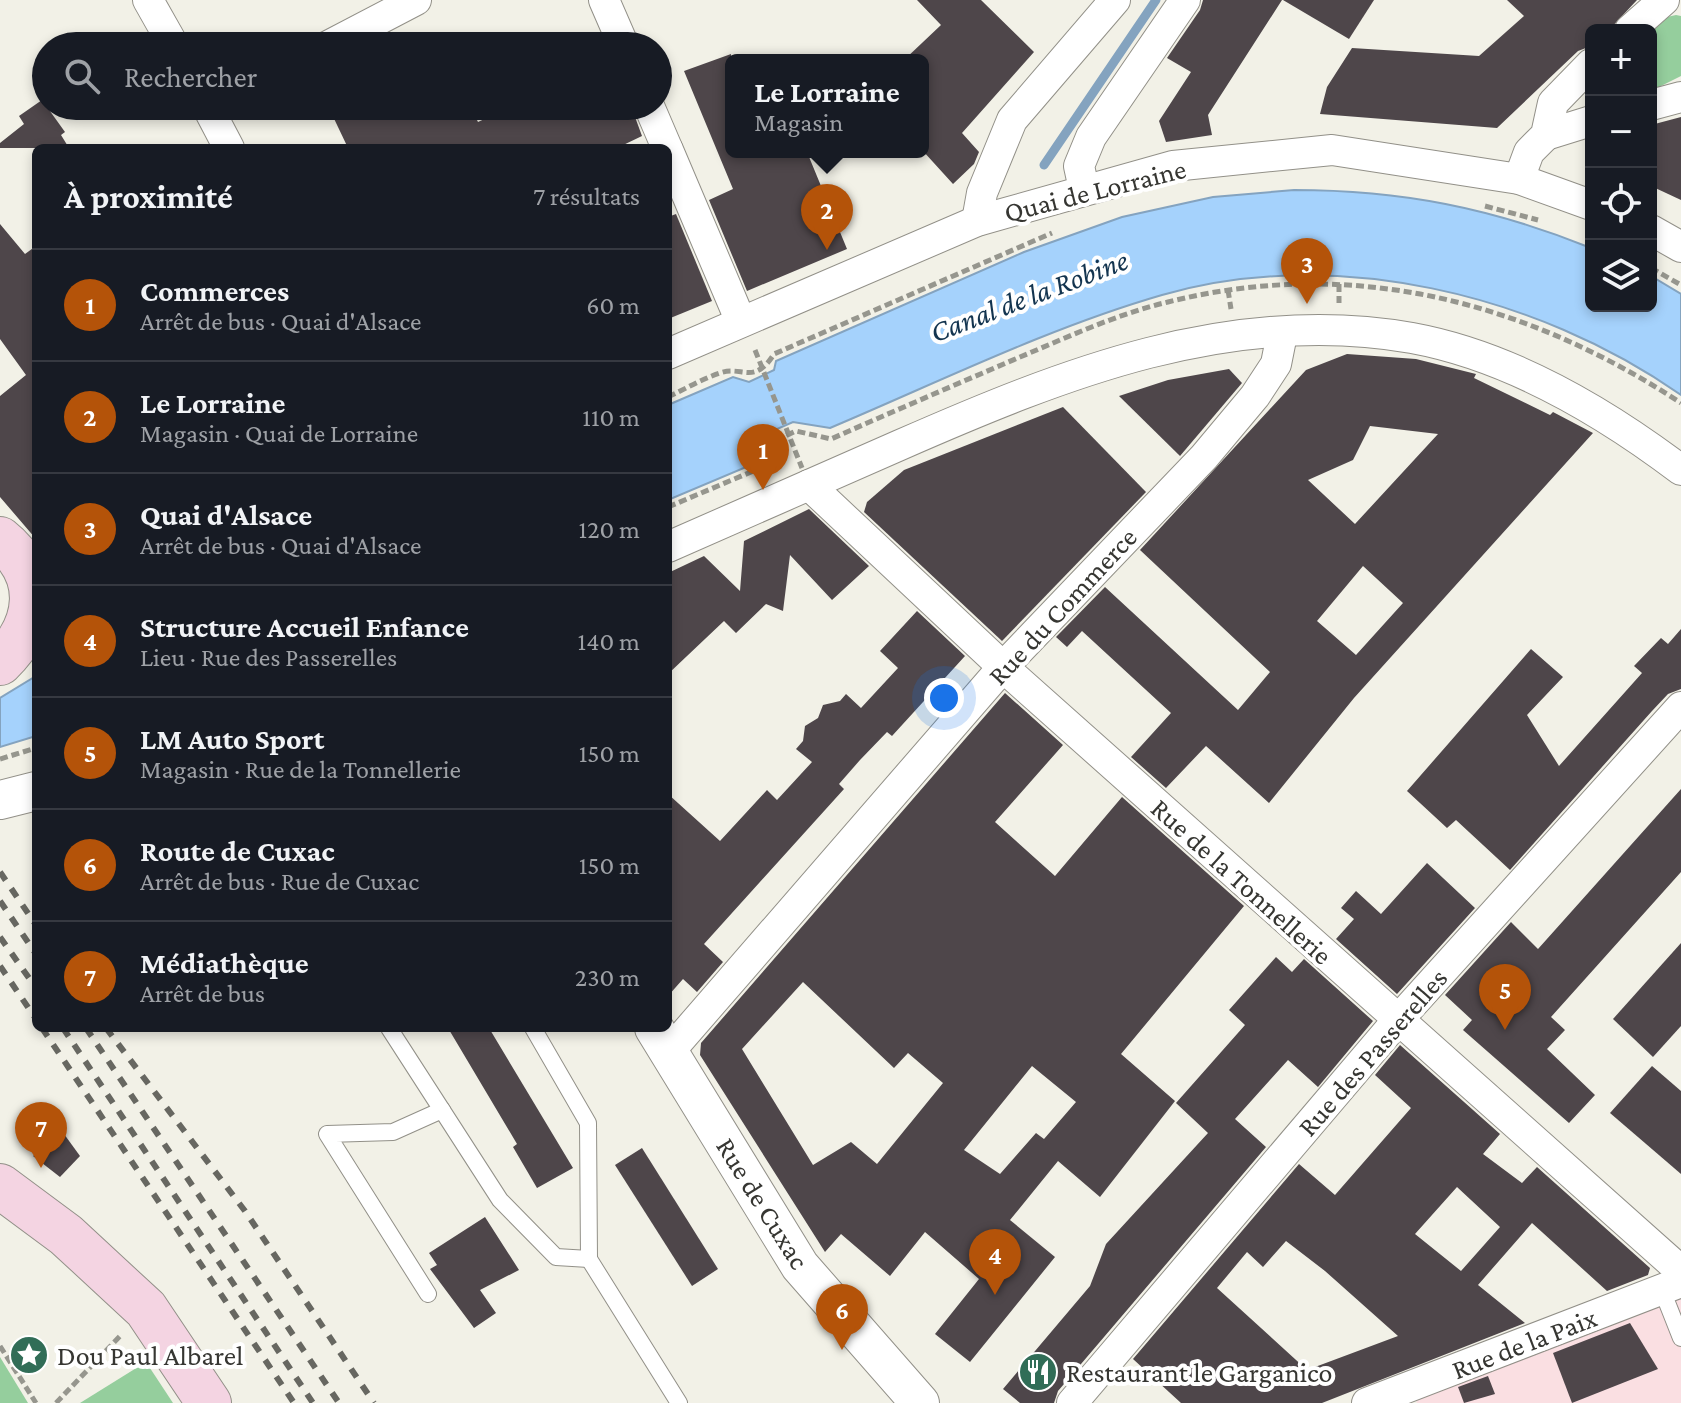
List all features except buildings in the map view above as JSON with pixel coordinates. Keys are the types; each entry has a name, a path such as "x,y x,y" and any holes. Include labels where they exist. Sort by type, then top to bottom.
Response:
{"main road":[{"path":"0,539 16,552 29,570 32,587"},
{"path":"0,561 17,613 19,638 0,663"},
{"path":"17,613 32,594"},
{"path":"0,1186 66,1235 146,1309 209,1403"}],"street":[{"path":"148,0 166,32"},
{"path":"355,32 416,0"},
{"path":"604,0 618,32"},
{"path":"977,221 982,193 1012,120 1115,0"},
{"path":"1084,189 1079,166 1091,137 1185,0"},
{"path":"1637,24 1664,0"},
{"path":"1546,135 1553,103 1585,77"},
{"path":"215,120 227,144"},
{"path":"655,120 666,144"},
{"path":"1519,179 1529,152 1546,135 1585,123"},
{"name":"Quai de Lorraine","path":"672,352 977,221 1173,166 1332,150 1519,179 1585,203"},
{"path":"672,158 741,322"},
{"path":"1657,233 1681,247"},
{"path":"672,545 806,476 1021,392 1135,354 1236,335 1339,330 1413,338 1482,358 1566,394 1644,442 1681,470"},
{"name":"Rue du Commerce","path":"667,1048 1003,667 1204,457 1255,396 1276,364 1282,334"},
{"name":"Rue de la Tonnellerie","path":"806,476 1003,667 1397,1021 1675,1281"},
{"name":"Rue des Passerelles","path":"1072,1403 1397,1021 1681,707"},
{"path":"0,800 32,792"},
{"name":"Rue de Cuxac","path":"667,1048 800,1266 920,1403"},
{"name":"Rue de la Paix","path":"1367,1403 1675,1281"}],"lane":[{"path":"392,1032 500,1200 556,1257 589,1259"},
{"path":"535,1032 588,1123 589,1259 679,1403"},
{"path":"428,1294 327,1134 393,1132 442,1110"},
{"path":"1675,1281 1681,1338"}],"path":[{"path":"1473,202 1546,222"},
{"path":"672,395 724,371 747,374 767,365 774,354 1055,231"},
{"path":"1657,271 1681,285"},
{"path":"755,350 806,476"},
{"path":"0,759 32,749"},
{"path":"56,1403 146,1309"},
{"path":"0,1346 36,1403"}],"shaded area":[{"path":"1681,1282 1681,1403 1417,1403 1410,1386"}],"green space":[{"path":"1681,16 1681,76 1657,88 1655,24 1658,19"},
{"path":"0,1357 28,1403 0,1403"},
{"path":"146,1362 173,1403 80,1403"}],"water":[{"name":"Canal de la Robine","path":"1294,190 1372,193 1409,198 1518,222 1585,246 1585,312 1657,312 1657,280 1681,294 1681,395 1624,360 1563,330 1499,306 1432,288 1364,278 1295,275 1228,281 1162,295 1077,323 830,428 793,422 770,432 751,465 672,498 672,403 733,377 749,382 774,370 776,361 1024,252 1122,217 1213,197"},
{"path":"32,678 32,737 0,747 0,698"}],"waterway":[{"path":"1044,165 1156,0"}],"railway":[{"path":"0,872 32,919"},
{"path":"0,901 32,948"},
{"path":"0,937 32,982"},
{"path":"0,966 32,1013"},
{"path":"45,1032 294,1403"},
{"path":"66,1032 313,1403"},
{"path":"89,1032 339,1403"},
{"path":"109,1032 245,1211 374,1403"}],"place":[{"name":"Le Lorraine","path":"827,250"},
{"name":"Quai d'Alsace","path":"1307,304"},
{"name":"Commerces","path":"763,490"},
{"name":"LM Auto Sport","path":"1505,1030"},
{"name":"Médiathèque","path":"41,1168"},
{"name":"Structure Accueil Enfance","path":"995,1295"},
{"name":"Route de Cuxac","path":"842,1350"},
{"name":"Dou Paul Albarel","path":"29,1355"},
{"name":"Restaurant le Garganico","path":"1038,1372"}]}
